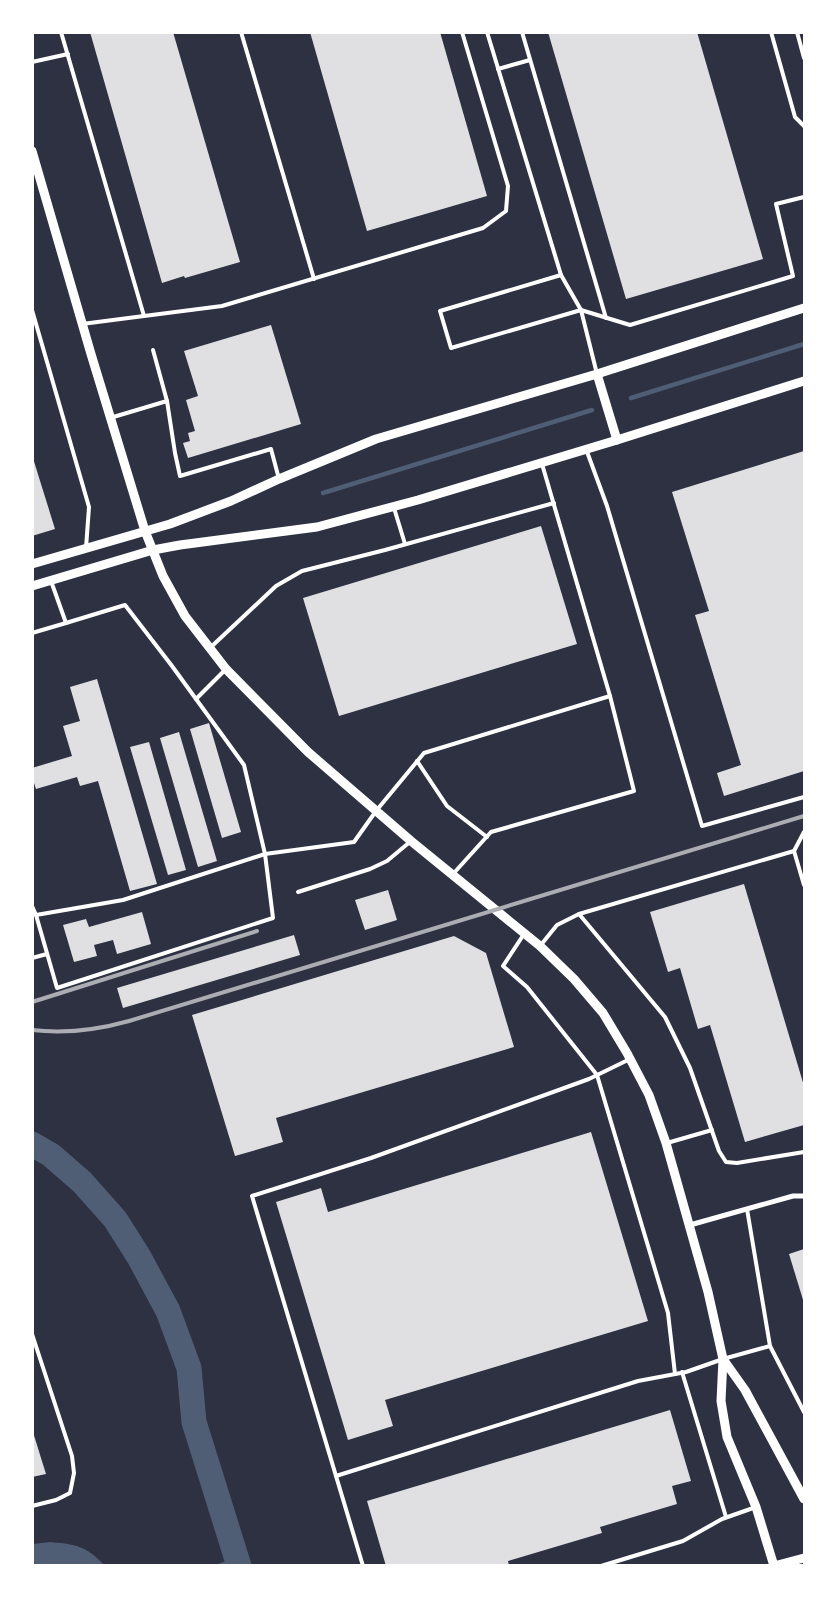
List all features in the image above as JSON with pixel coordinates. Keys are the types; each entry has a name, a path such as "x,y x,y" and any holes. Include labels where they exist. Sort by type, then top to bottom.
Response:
{"street":[{"path":"32,150 82,324 145,531 164,576 185,616 226,669 308,752 411,841 540,946 574,979 603,1013 649,1094 666,1143 708,1292 723,1359 721,1401 727,1438 756,1507 774,1566 804,1558"},
{"path":"32,564 145,531 231,501 376,439 597,374 804,308"},
{"path":"597,374 617,440"},
{"path":"32,586 153,550 180,544 316,527 542,463 804,381"},
{"path":"690,1225 793,1196 804,1196"},
{"path":"723,1359 749,1398 804,1499"}],"lane":[{"path":"61,32 144,316"},
{"path":"241,32 314,279"},
{"path":"82,324 222,306 483,228 506,211 508,186 462,32"},
{"path":"487,32 561,275 581,310 597,374"},
{"path":"522,32 606,318"},
{"path":"771,32 795,117 804,126"},
{"path":"797,32 804,58"},
{"path":"32,62 68,54"},
{"path":"498,70 530,60"},
{"path":"561,275 440,311 451,348 581,310 630,325 793,276 776,204 804,197"},
{"path":"32,310 89,507 86,548"},
{"path":"153,350 167,401 180,476 270,450 279,479"},
{"path":"110,418 167,401"},
{"path":"586,449 607,506 702,826 804,796"},
{"path":"452,875 491,832 634,791 610,696 542,463"},
{"path":"210,648 276,586 302,571 554,503"},
{"path":"394,506 405,544"},
{"path":"51,581 66,623"},
{"path":"32,633 125,605 244,764 264,854 273,918 56,988 32,906"},
{"path":"196,699 226,669"},
{"path":"36,915 123,900 264,854 354,842 376,811 424,753 610,696"},
{"path":"417,761 447,806 487,837"},
{"path":"804,832 794,851 804,885"},
{"path":"298,892 370,869 386,861 411,841"},
{"path":"540,946 557,925 579,914 794,851"},
{"path":"579,914 665,1017 690,1068 719,1151 726,1162 736,1163 804,1152"},
{"path":"524,934 504,966 526,987 597,1075 668,1313 675,1374"},
{"path":"32,958 46,954"},
{"path":"363,1566 252,1196 371,1158 597,1075 630,1059"},
{"path":"666,1143 712,1130"},
{"path":"747,1209 770,1346 804,1412"},
{"path":"32,1334 72,1456 74,1473 70,1493 56,1500 32,1506"},
{"path":"336,1476 629,1384 675,1374 770,1346"},
{"path":"682,1372 726,1517"},
{"path":"601,1566 682,1541 726,1517 756,1507"}],"water":[{"path":"50,1542 80,1547 92,1554 104,1565 33,1565 33,1544"}],"building":[{"path":"90,32 173,32 240,262 162,283"},
{"path":"310,32 440,32 487,196 367,231"},
{"path":"548,32 697,32 763,259 626,299"},
{"path":"271,325 301,424 188,458 183,443 190,441 188,433 195,431 186,400 198,396 184,351"},
{"path":"804,451 804,771 724,796 717,773 741,765 695,615 709,611 672,492"},
{"path":"32,455 55,529 32,536"},
{"path":"541,526 577,644 339,716 303,598"},
{"path":"97,679 157,884 130,891 98,781 80,786 77,777 36,789 32,777 32,768 72,756 63,726 80,721 70,687"},
{"path":"209,723 241,832 222,838 190,729"},
{"path":"179,732 217,861 198,867 160,738"},
{"path":"149,742 186,870 168,875 130,747"},
{"path":"744,884 804,1086 804,1125 745,1142 710,1025 698,1029 680,968 668,972 650,912"},
{"path":"388,890 397,920 365,930 355,900"},
{"path":"142,912 151,944 117,954 113,940 94,945 97,956 74,962 63,925 86,919 89,927"},
{"path":"294,935 300,955 123,1008 117,988"},
{"path":"454,936 486,953 514,1047 276,1118 283,1142 235,1156 192,1015"},
{"path":"591,1132 648,1321 385,1400 393,1426 348,1440 276,1202 321,1188 328,1212"},
{"path":"804,1249 804,1303 789,1254"},
{"path":"670,1410 691,1481 672,1486 677,1504 600,1527 602,1533 508,1561 509,1566 386,1566 367,1501"},
{"path":"32,1429 46,1474 32,1477"}],"waterway":[{"path":"631,398 804,344"},
{"path":"323,493 592,410"},
{"path":"32,1144 51,1155 82,1182 115,1219 139,1257 168,1311 189,1368 194,1422 239,1566"},
{"path":"219,1566 237,1559"}],"railway":[{"path":"32,1030 57,1032 81,1030 129,1021 804,816"},
{"path":"32,1002 257,931"}]}
